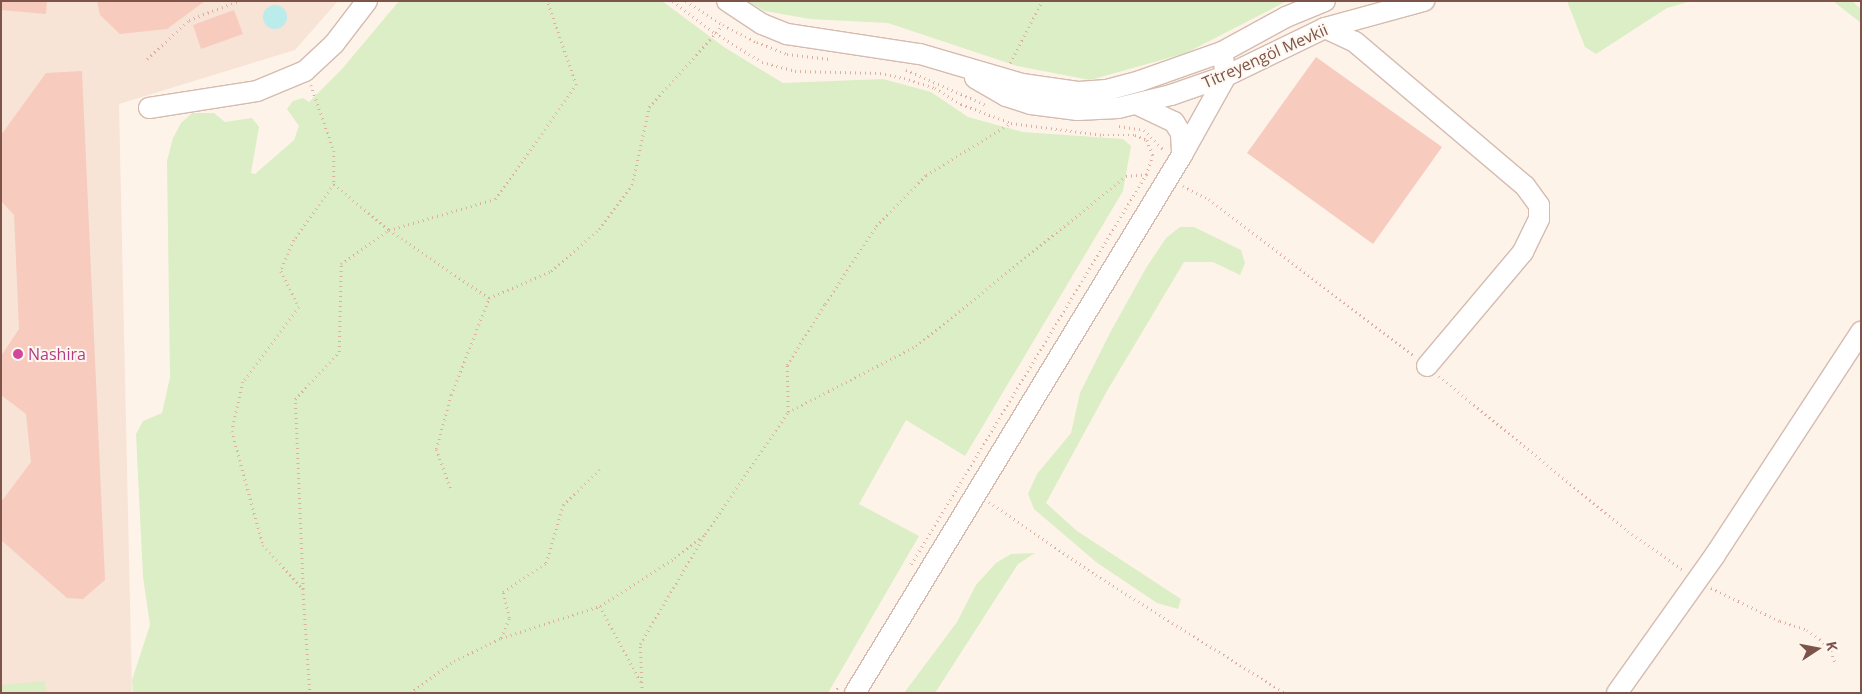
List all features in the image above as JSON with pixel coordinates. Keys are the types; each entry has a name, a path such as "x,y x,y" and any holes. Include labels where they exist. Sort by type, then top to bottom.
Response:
{"street":[{"path":"148,108 257,91 305,71 334,44 367,1"},
{"name":"Titreyengöl Mevkii","path":"732,6 786,34 813,40 893,49 1052,90 1107,90 1222,52 1286,17 1325,1"},
{"name":"Titreyengöl Mevkii","path":"953,66 1006,96 1031,104 1078,110 1102,110 1136,104 1226,76 1325,28 1424,1"},
{"path":"1325,28 1355,42 1524,186 1539,205 1540,219 1523,252 1427,366"},
{"path":"847,688 978,494 1182,156 1226,76 1222,52"},
{"path":"1136,104 1174,122 1181,133 1182,156"},
{"path":"1617,693 1697,580 1861,332"}],"path":[{"path":"147,59 189,20 238,1"},
{"path":"310,693 303,589 295,398 339,352 341,264 389,230 495,199 576,85 547,1"},
{"path":"673,1 715,33 762,62 795,71 880,73 935,88"},
{"path":"686,1 723,25 787,54 837,59"},
{"path":"1003,78 1042,1"},
{"path":"450,488 436,449 451,395 489,298 551,271 599,229 632,185 649,107 723,25 732,6"},
{"path":"899,68 989,106"},
{"path":"303,589 263,545 232,432 243,382 299,307 281,271 294,240 334,184 334,151 305,71"},
{"path":"788,412 787,365 876,226 926,175 1011,123"},
{"path":"1108,126 1144,130 1155,139"},
{"path":"906,574 1147,174 1152,155 1147,140"},
{"path":"642,693 640,644 705,534 788,412 916,346 1126,176 1147,174"},
{"path":"1168,179 1209,199 1427,366 1628,531 1697,580 1780,622 1807,630 1832,651 1835,662"},
{"path":"334,184 389,230 489,298"},
{"path":"501,638 509,618 503,592 546,563 563,505 601,468"},
{"path":"978,494 1096,575 1285,693"},
{"path":"410,693 454,661 501,638 600,606 675,558 705,534"},
{"path":"600,606 641,683"},
{"path":"834,693 847,688"},
{"path":"416,689 419,693"}],"shaded area":[{"path":"1,1 338,1 295,50 119,104 132,693 1,693"}],"green space":[{"path":"399,1 662,1 724,47 783,83 883,79 931,92 968,117 1023,132 1123,139 1131,146 1123,191 965,456 906,420 859,504 919,536 828,693 133,693 132,680 150,625 143,577 136,434 143,421 162,413 170,377 167,161 173,138 181,123 192,113 214,113 225,122 252,118 259,127 251,173 255,174 294,140 299,126 287,109 293,101 303,98 309,102 342,69"},
{"path":"747,1 1287,1 1186,53 1090,80 1017,66 888,23 810,19 765,11"},
{"path":"1567,1 1691,1 1667,8 1596,54 1585,47"},
{"path":"1833,1 1852,1 1861,9 1861,23"},
{"path":"1180,227 1194,227 1241,250 1245,263 1240,275 1213,262 1184,262 1107,391 1046,503 1077,531 1181,599 1178,609 1157,603 1096,562 1034,509 1028,494 1037,474 1071,433 1080,393 1111,331 1146,268 1166,238"},
{"path":"1035,553 1018,564 935,693 904,693 957,622 976,585 996,563 1011,554"},
{"path":"45,681 46,693 1,693 1,685"}],"water":[{"path":"275,5 284,8 287,17 284,26 275,29 266,26 263,17 266,8"}],"building":[{"path":"1,1 47,1 46,14 1,10"},
{"path":"97,1 205,1 167,29 120,34 100,15"},
{"path":"234,10 243,34 201,49 193,25"},
{"path":"1316,57 1442,147 1373,244 1247,153"},
{"path":"82,71 105,580 83,599 67,598 1,540 1,502 31,462 26,414 1,395 1,356 19,329 14,215 1,201 1,135 46,73"}],"place":[{"name":"Nashira","path":"18,354"}]}
